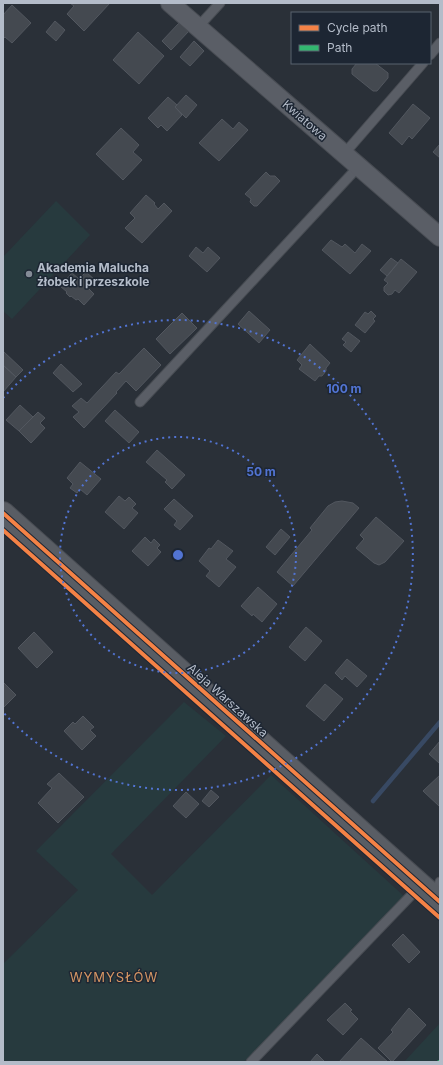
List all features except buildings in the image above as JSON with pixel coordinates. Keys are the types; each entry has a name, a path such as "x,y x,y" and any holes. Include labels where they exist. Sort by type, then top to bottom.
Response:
{"street":[{"name":"Kwiatowa","path":"170,3 440,237"},
{"name":"Aleja Warszawska","path":"3,513 434,892"}],"lane":[{"path":"198,28 220,3"},
{"path":"431,54 440,43"},
{"path":"344,154 422,64"},
{"path":"140,402 359,166"},
{"path":"251,1062 434,892"}],"green space":[{"path":"56,201 90,235 12,319 3,311 3,257"},
{"path":"184,702 226,736 111,854 152,895 271,775 405,897 244,1062 3,1062 3,964 78,890 36,851"},
{"path":"440,1023 440,1062 404,1062"}],"waterway":[{"path":"373,801 440,722"}],"cycle path":[{"path":"3,513 440,902"},
{"path":"3,530 440,918"}],"place":[{"name":"Akademia Malucha żłobek i przeszkole","path":"29,274"}],"district":[{"name":"WYMYSŁÓW","path":"114,977"}]}
